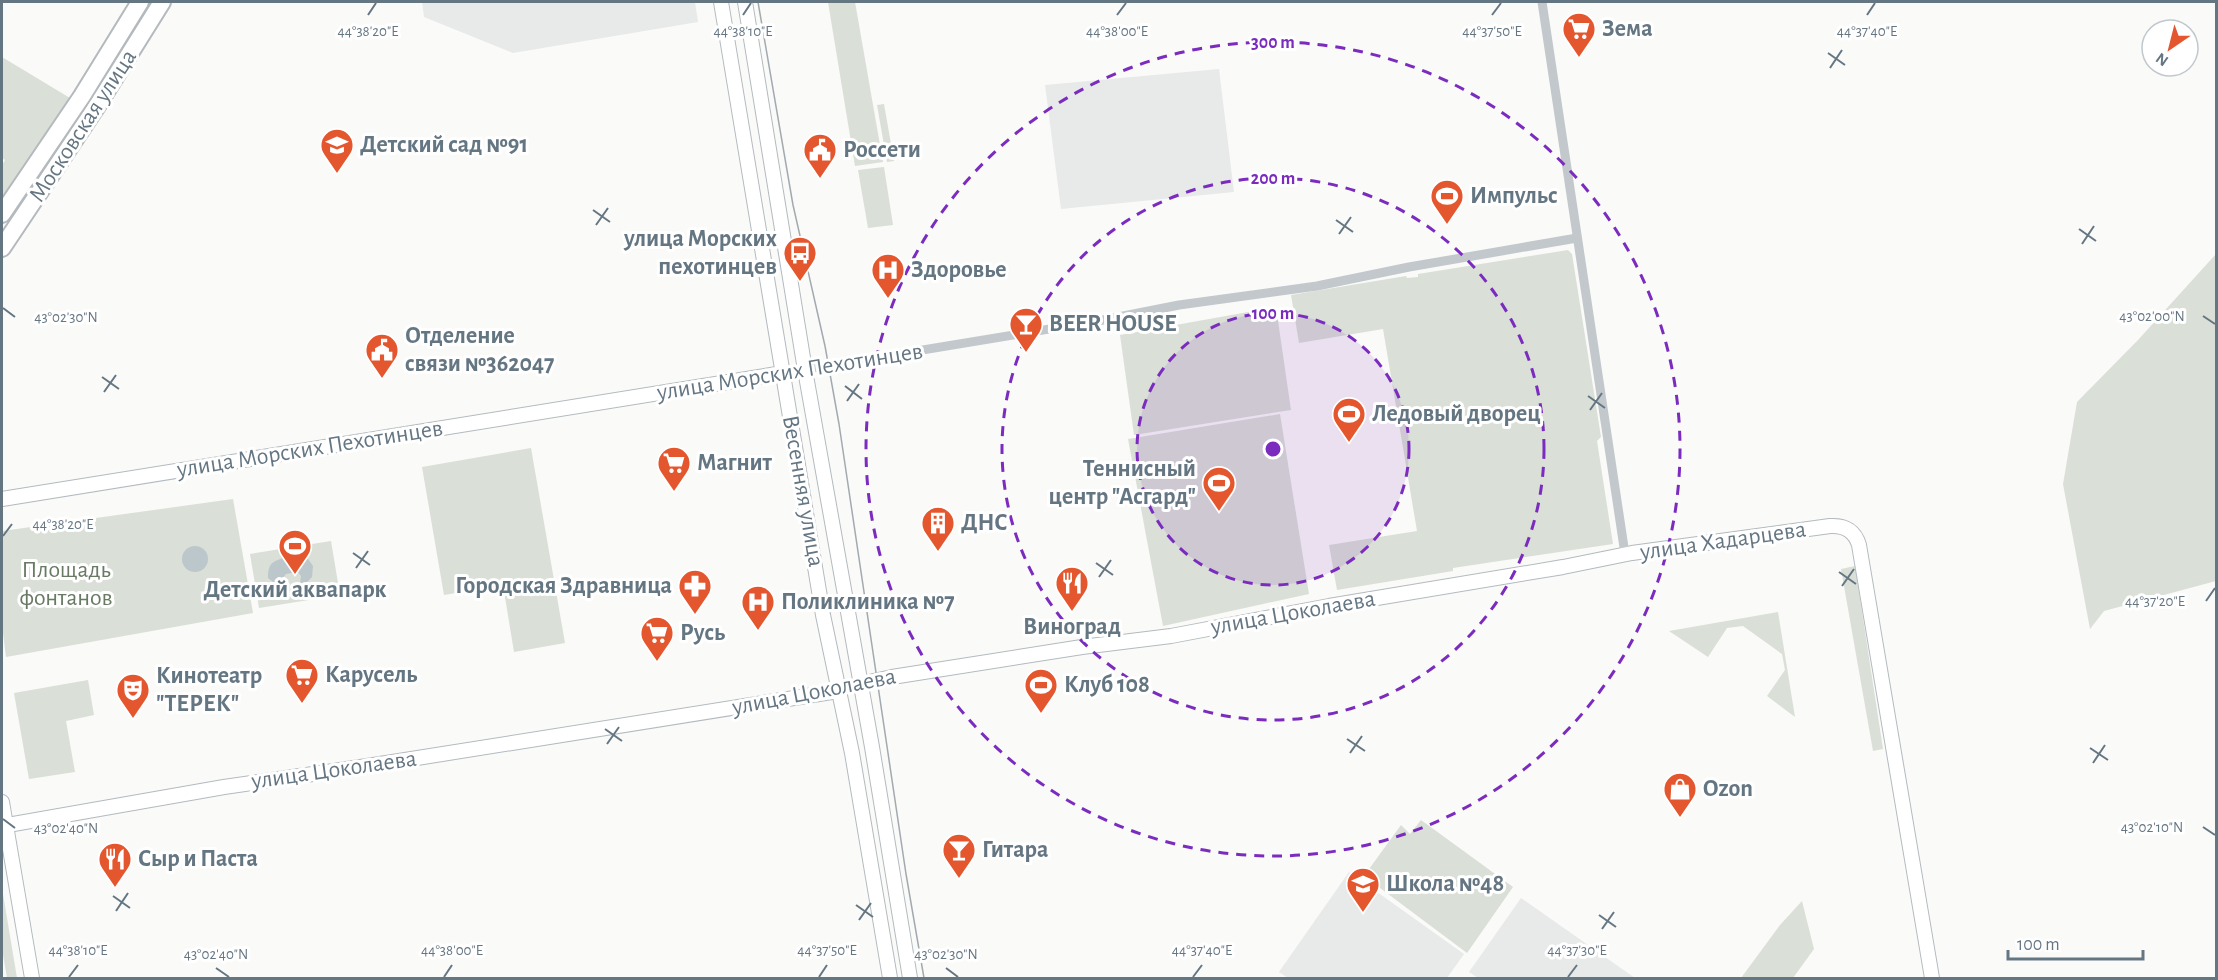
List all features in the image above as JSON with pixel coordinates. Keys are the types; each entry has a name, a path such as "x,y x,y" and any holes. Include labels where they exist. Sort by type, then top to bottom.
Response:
{"highway":[{"name":"Московская улица","path":"2,214 82,96 140,2"},
{"name":"Московская улица","path":"2,248 97,106 162,2"}],"street":[{"name":"Весенняя улица","path":"721,2 783,373 890,978"},
{"name":"Весенняя улица","path":"745,2 805,370 910,978"},
{"name":"улица Хадарцева","path":"1542,2 1625,554 1837,525 1851,531 1857,537 1932,978"},
{"name":"улица Морских Пехотинцев","path":"2,499 805,370 1098,321 1179,305 1317,286 1409,267 1577,238"},
{"name":"улица Цоколаева","path":"4,826 248,783 368,766 838,690 892,677 1082,647 1172,636 1625,554"},
{"path":"2,802 4,826 32,978"}],"shaded area":[{"path":"422,2 695,2 698,22 513,53 424,17"},
{"path":"1219,69 1234,192 1061,209 1045,85"},
{"path":"195,546 204,550 208,559 204,568 195,572 186,568 182,559 186,550"},
{"path":"290,554 306,556 313,566 312,577 303,586 300,584 301,576 298,572 286,574 277,585 268,578 268,571 272,564"},
{"name":"Школа №48","path":"1349,872 1464,954 1447,978 1288,978 1279,972"},
{"path":"1521,898 1635,978 1478,978 1469,972"}],"green space":[{"path":"828,2 855,2 883,162 855,166"},
{"path":"2,57 70,98 2,197 2,165 5,160 2,158"},
{"path":"884,104 894,161 887,162 877,105"},
{"path":"884,167 893,225 868,228 858,170"},
{"path":"1568,250 1572,254 1601,437 1597,441 1613,544 1453,568 1453,571 1337,590 1329,545 1417,531 1383,329 1299,343 1291,295 1406,276 1407,278 1418,277 1418,274"},
{"path":"2216,254 2216,581 2104,611 2090,629 2063,484 2077,402 2138,340"},
{"path":"1276,307 1291,410 1134,435 1120,335"},
{"name":"Теннисный центр \"Асгард\"","path":"1280,414 1309,594 1163,626 1128,439"},
{"path":"531,448 565,643 514,652 503,585 444,595 422,467"},
{"name":"Площадь фонтанов","path":"233,499 253,613 6,657 2,625 2,531"},
{"name":"Детский аквапарк","path":"331,541 340,595 259,608 250,554"},
{"path":"1855,566 1883,749 1873,751 1841,569"},
{"path":"1778,612 1795,717 1767,696 1785,670 1782,654 1743,626 1727,628 1708,657 1669,631"},
{"path":"88,680 94,715 66,721 75,772 29,779 14,693"},
{"path":"1421,820 1513,887 1467,953 1364,876 1401,825 1410,834"},
{"path":"2,888 17,978 7,978 2,949"},
{"path":"1802,901 1814,949 1793,978 1741,978 1780,925"}],"tram line":[{"path":"758,2 793,205 825,346 839,424 906,874 924,978"}],"place":[{"name":"Зема","path":"1579,58"},
{"name":"Детский сад №91","path":"337,174"},
{"name":"Россети","path":"820,179"},
{"name":"Импульс","path":"1447,225"},
{"name":"улица Морских пехотинцев","path":"800,282"},
{"name":"Здоровье","path":"888,299"},
{"name":"BEER HOUSE","path":"1026,353"},
{"name":"Отделение связи №362047","path":"382,379"},
{"name":"Ледовый дворец","path":"1349,443"},
{"name":"Магнит","path":"674,492"},
{"name":"Теннисный центр \"Асгард\"","path":"1219,512"},
{"name":"ДНС","path":"938,552"},
{"name":"Детский аквапарк","path":"295,575"},
{"name":"Виноград","path":"1072,612"},
{"name":"Городская Здравница","path":"695,615"},
{"name":"Поликлиника №7","path":"758,631"},
{"name":"Русь","path":"657,662"},
{"name":"Карусель","path":"302,704"},
{"name":"Клуб 108","path":"1041,714"},
{"name":"Кинотеатр \"ТЕРЕК\"","path":"133,719"},
{"name":"Ozon","path":"1680,818"},
{"name":"Гитара","path":"959,879"},
{"name":"Сыр и Паста","path":"115,888"},
{"name":"Школа №48","path":"1363,913"}]}
